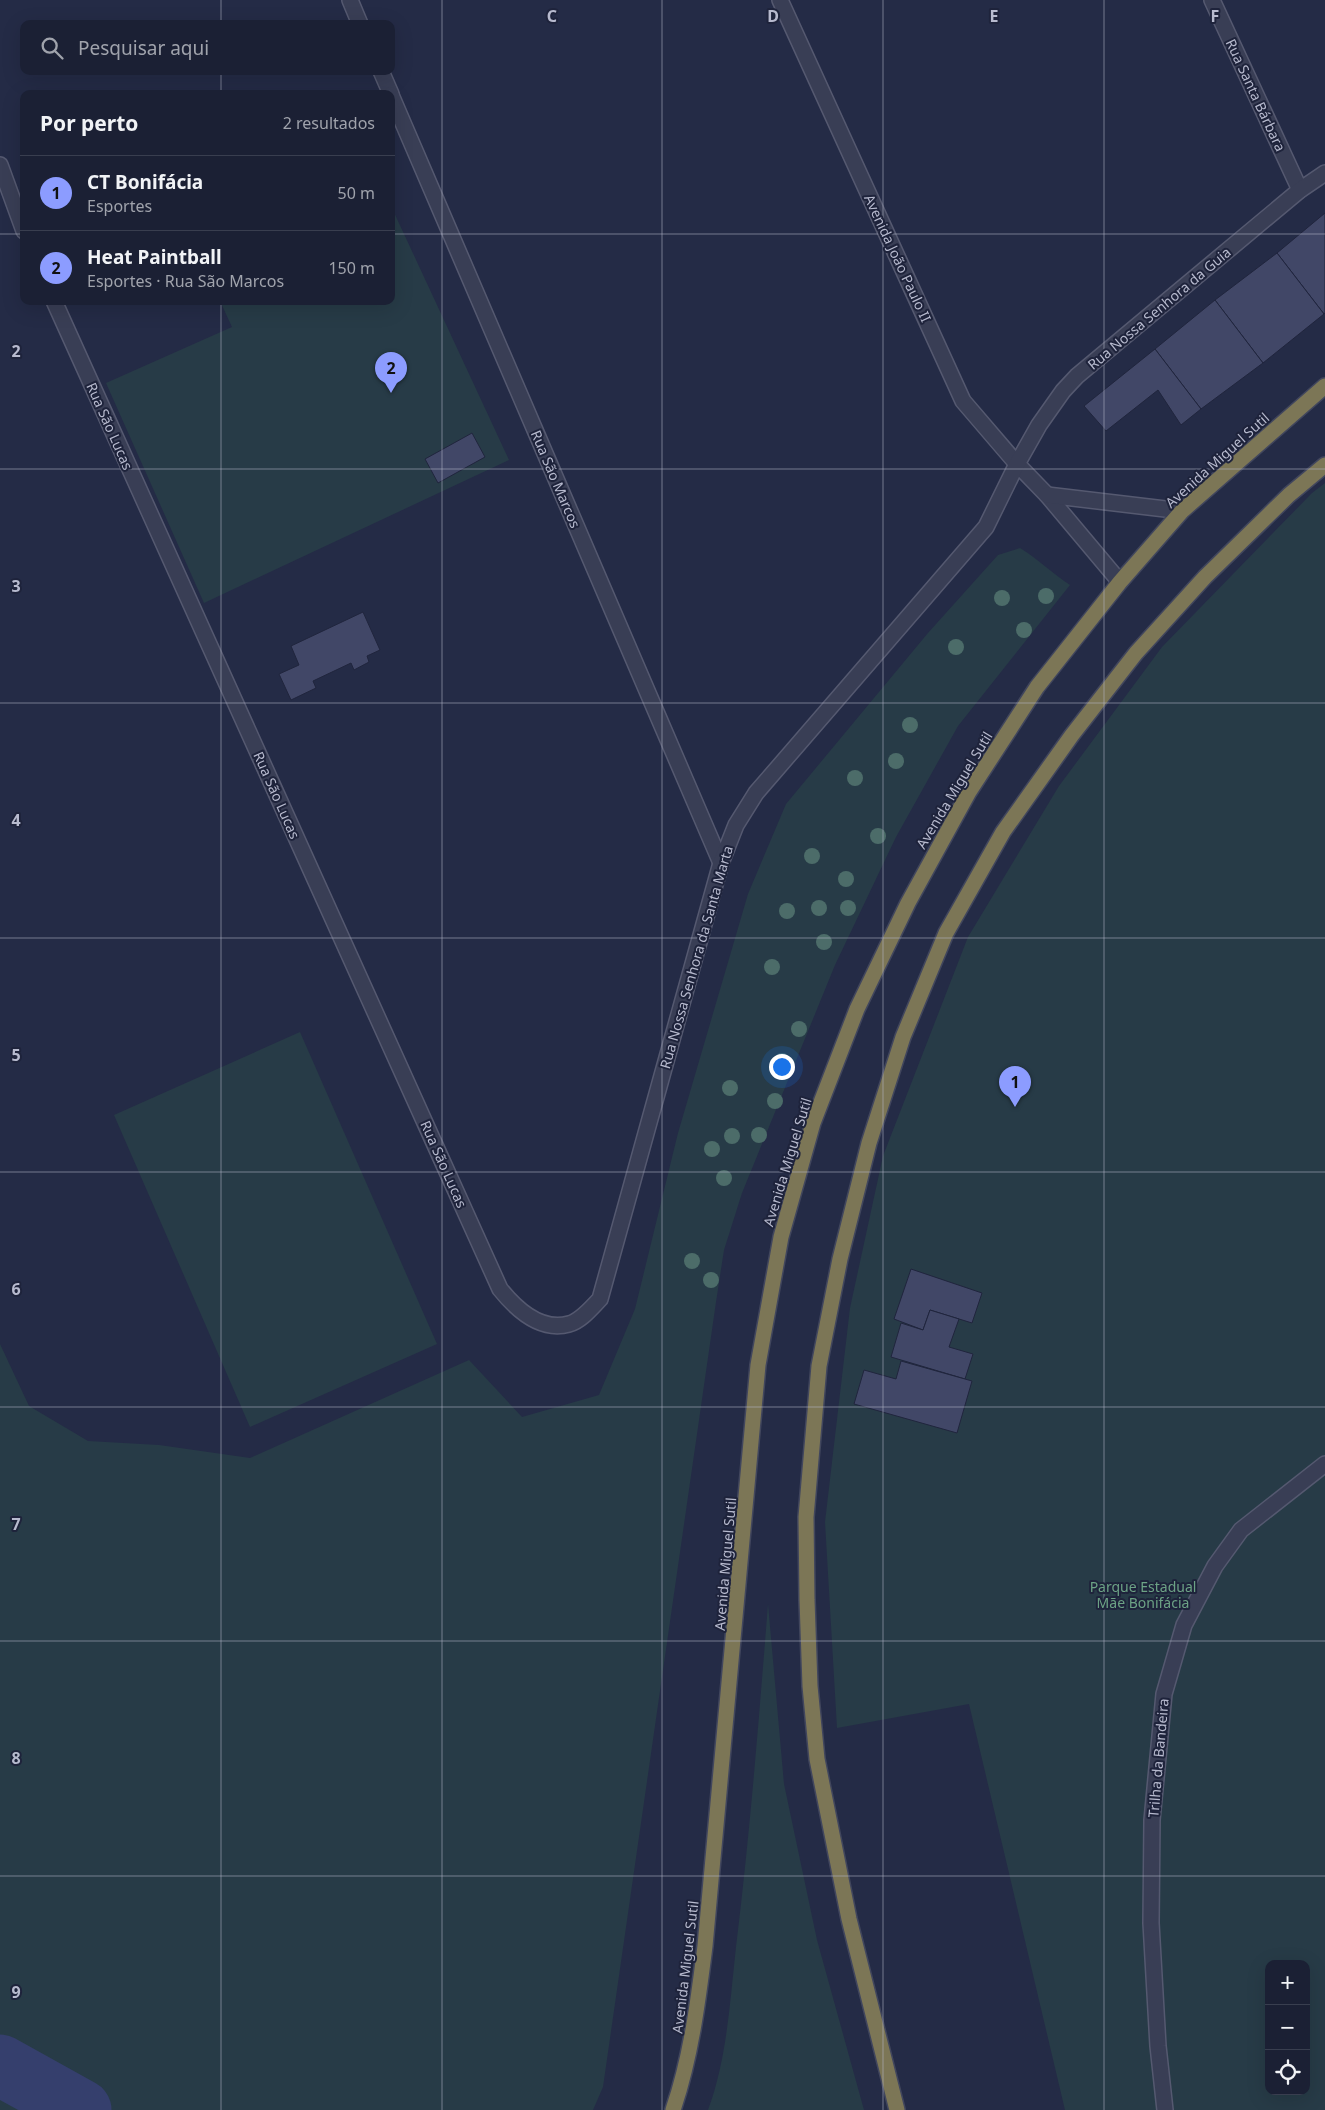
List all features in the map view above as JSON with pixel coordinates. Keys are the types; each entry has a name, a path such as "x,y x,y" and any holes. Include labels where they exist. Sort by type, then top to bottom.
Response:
{"highway":[{"name":"Avenida Miguel Sutil","path":"673,2110 688,2063 705,1946 758,1365 781,1237 813,1123 862,1000 908,903 969,792 1036,687 1120,582 1182,511 1325,386"},
{"path":"897,2110 849,1919 817,1759 810,1686 807,1600 806,1517 819,1366 840,1259 869,1143 903,1037 946,932 1003,832 1072,735 1136,653 1205,577 1289,495 1325,465"}],"street":[{"path":"350,0 358,20"},
{"name":"Avenida João Paulo II","path":"780,0 963,401 1120,582"},
{"name":"Rua Santa Bárbara","path":"1212,0 1300,190"},
{"name":"Rua São Marcos","path":"383,75 389,90"},
{"name":"Rua São Marcos","path":"395,104 721,863"},
{"path":"0,165 20,220"},
{"name":"Rua Nossa Senhora da Guia","path":"1017,464 1039,425 1063,391 1077,376 1300,190 1325,174"},
{"name":"Rua São Lucas","path":"56,305 500,1289"},
{"name":"Rua Nossa Senhora da Santa Marta","path":"500,1289 516,1308 536,1321 553,1326 571,1324 588,1312 600,1299 721,863 736,825 756,793 986,528 1017,464"},
{"path":"1047,496 1182,511"},
{"name":"Trilha da Bandeira","path":"1165,2110 1158,2046 1151,1923 1152,1820 1164,1694 1184,1625 1215,1566 1242,1530 1325,1464"}],"green space":[{"path":"395,215 509,460 204,603 106,383 232,327 222,305 395,305"},
{"name":"Parque Estadual Mãe Bonifácia","path":"1325,483 1325,2110 1065,2110 969,1704 837,1728 825,1522 850,1308 883,1156 968,937 1059,786 1162,647 1312,493"},
{"path":"1020,548 1070,585 958,726 896,837 835,965 742,1193 724,1250 603,2087 593,2110 0,2110 0,1344 29,1406 88,1441 159,1445 250,1458 469,1360 522,1417 599,1395 635,1309 678,1133 748,894 786,804 928,633 998,555"},
{"path":"300,1032 437,1344 250,1427 114,1115"},
{"path":"768,1604 784,1784 817,1940 864,2110 708,2110 720,2071 730,2009 758,1733"}],"building":[{"path":"1325,213 1325,313 1324,314 1277,253"},
{"path":"1277,253 1324,314 1263,363 1215,300"},
{"path":"1215,300 1263,363 1201,409 1155,349"},
{"path":"1155,349 1201,409 1181,425 1158,390 1106,431 1084,406"},
{"path":"472,433 485,457 438,483 425,459"},
{"path":"363,612 380,650 367,656 369,662 354,670 351,663 313,681 316,688 291,700 279,674 299,665 291,646"},
{"path":"911,1269 982,1293 972,1323 930,1310 923,1330 894,1319"},
{"path":"930,1310 959,1319 949,1347 973,1354 965,1379 891,1357 901,1323 923,1330"},
{"path":"901,1361 972,1381 957,1433 854,1404 864,1370 896,1379"}],"waterway":[{"path":"0,2065 81,2110"}],"place":[{"name":"Heat Paintball","path":"391,393"},
{"name":"CT Bonifácia","path":"1015,1107"}]}
